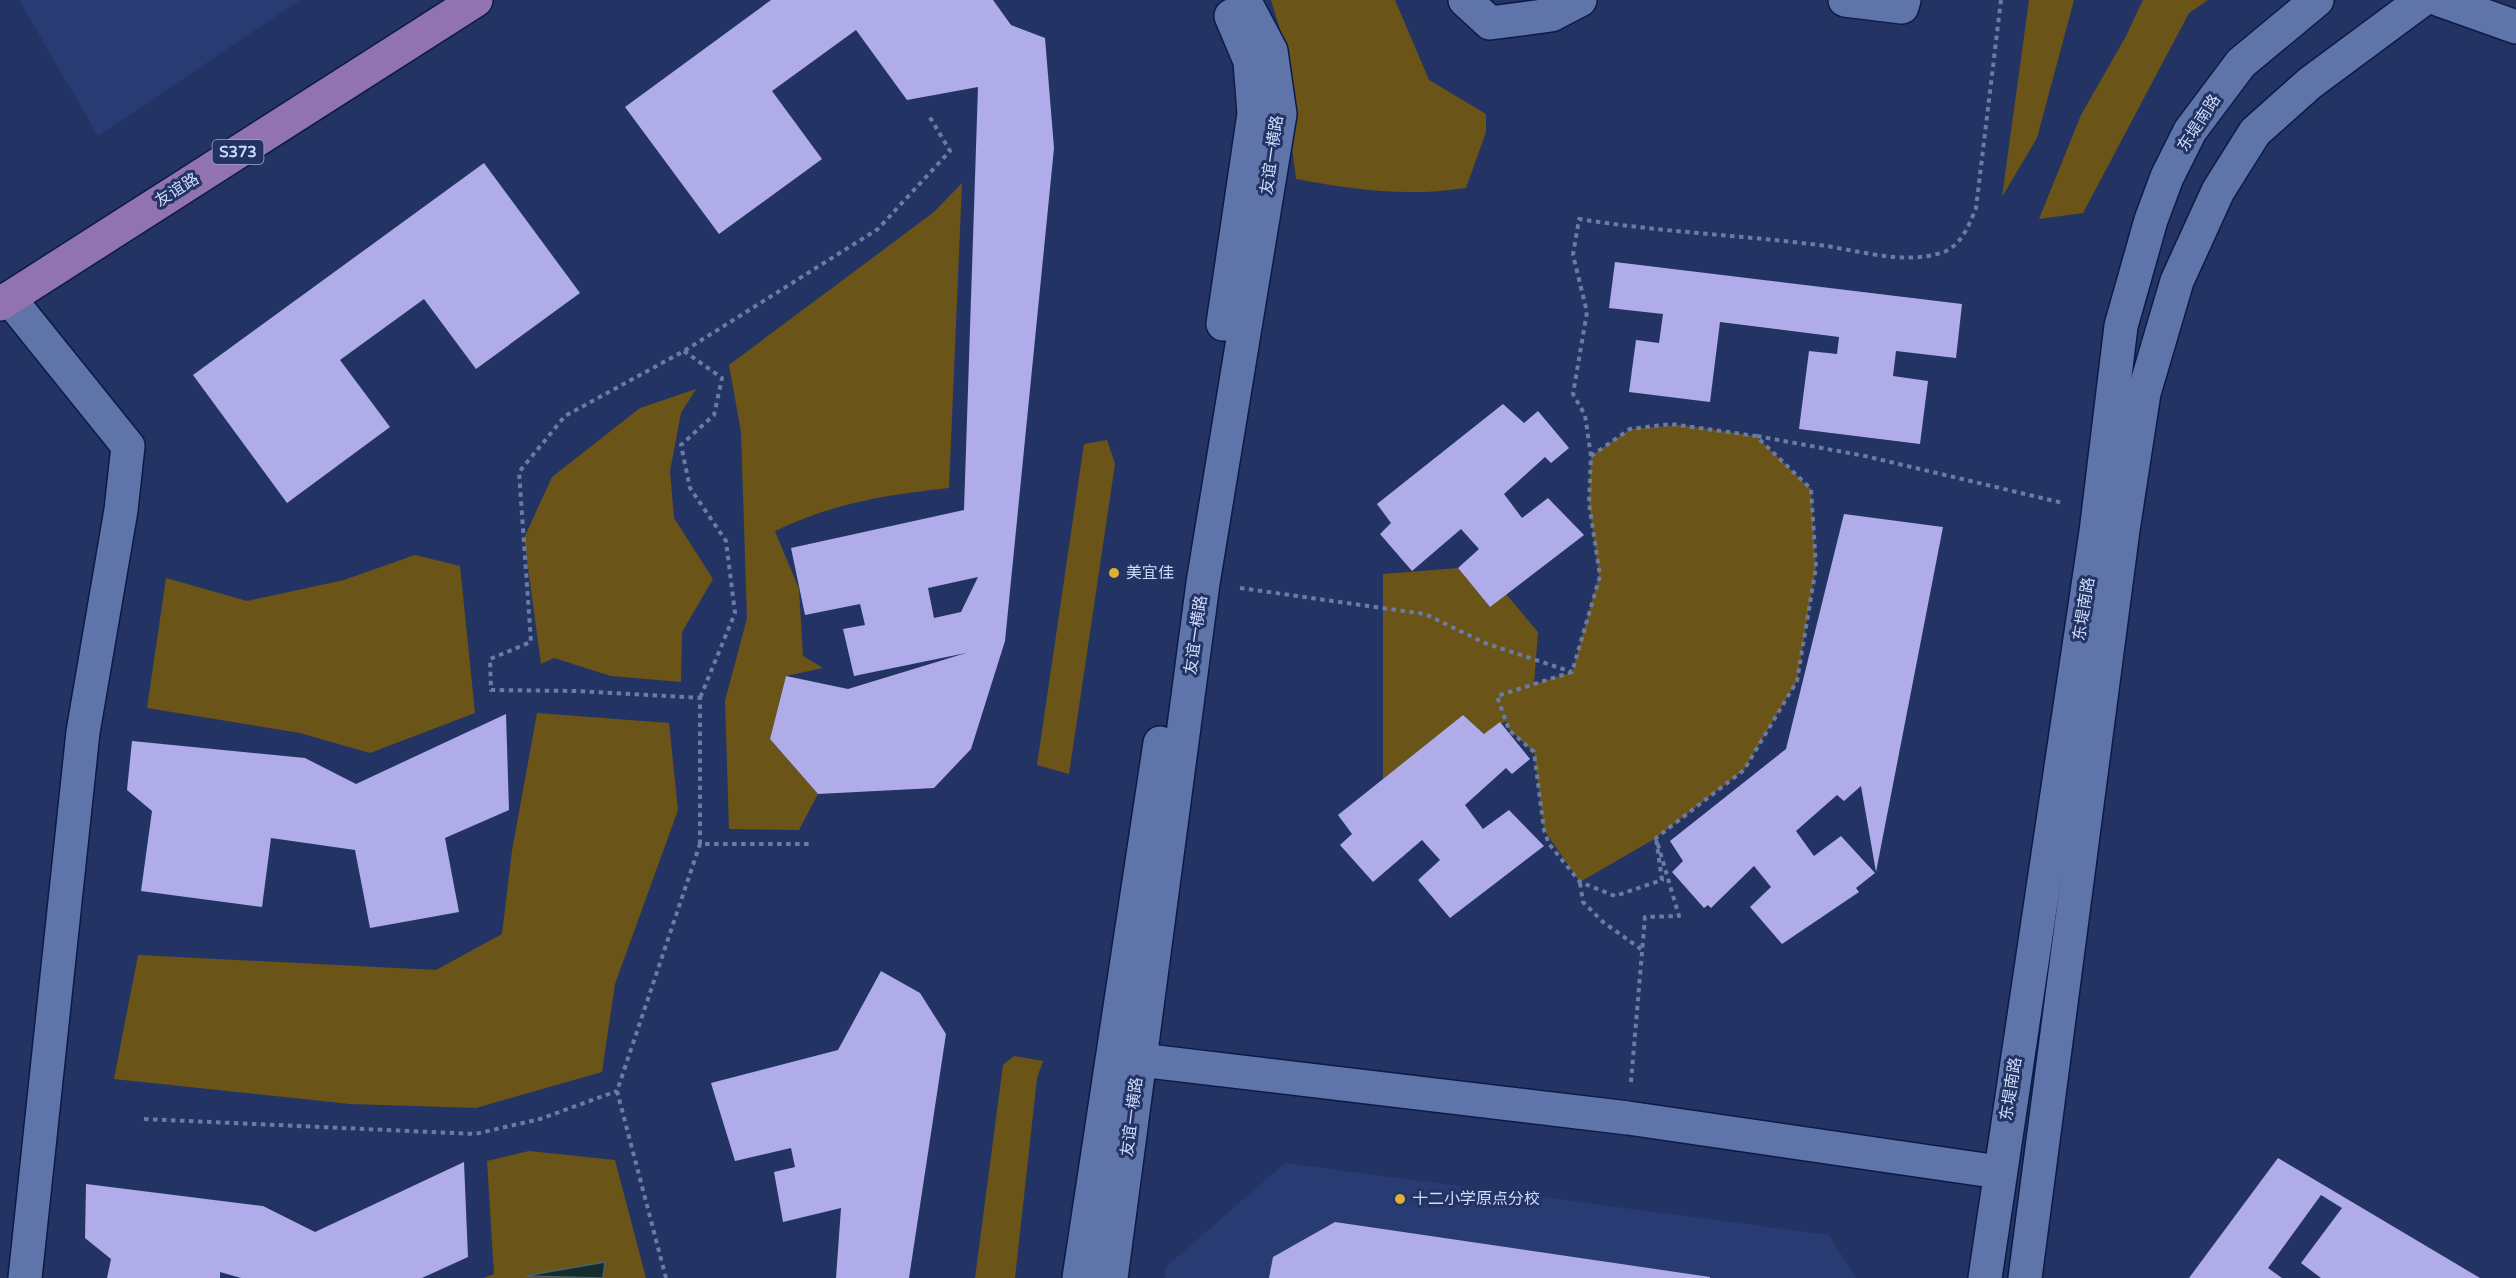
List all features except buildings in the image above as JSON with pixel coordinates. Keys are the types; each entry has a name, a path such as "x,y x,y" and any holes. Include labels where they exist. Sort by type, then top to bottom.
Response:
{"main road":[{"name":"友谊路","path":"4,301 476,0"}],"street":[{"name":"友谊一横路","path":"1079,1278 1254,114 1250,61 1225,0"},
{"name":"友谊一横路","path":"1111,1278 1203,583 1280,114 1271,51 1244,0"},
{"path":"1465,0 1490,23 1551,15 1580,0"},
{"path":"1845,0 1902,6 1904,0"},
{"name":"东堤南路","path":"2025,1278 2123,530 2144,393 2177,281 2218,191 2255,132 2310,83 2422,0"},
{"path":"2440,0 2516,27"},
{"name":"东堤南路","path":"1985,1278 2097,511 2121,326 2151,220 2167,177 2190,131 2241,63 2312,2"},
{"path":"4,301 128,446 121,510 83,732 25,1278"},
{"path":"1140,1060 1628,1119 1999,1172"}],"path":[{"path":"1572,672 1599,576 1588,503 1590,456 1585,416 1573,394 1587,312 1574,255 1579,219 1622,226 1820,245 1875,255 1925,257 1944,253 1965,234 1976,208 2001,0"},
{"path":"700,698 575,691 490,690 490,659 531,642 519,472 565,416 684,351 878,229 950,151 928,114"},
{"path":"666,1278 617,1091 700,844 700,698 735,613 726,541 690,488 681,446 714,415 722,378 684,351"},
{"path":"1590,456 1630,429 1671,424 1756,436 1865,456 2097,511"},
{"path":"1656,838 1744,770 1797,681 1816,567 1811,489 1756,436"},
{"path":"1203,583 1425,614 1485,643 1572,672"},
{"path":"1572,672 1497,696 1509,730 1534,752 1544,830 1549,844 1580,882 1615,896 1662,880 1656,838"},
{"path":"1628,1119 1645,917 1679,916 1656,838"},
{"path":"700,844 809,844"},
{"path":"1580,882 1583,902 1603,922 1641,949"},
{"path":"144,1119 475,1134 540,1119 617,1091"}],"shaded area":[{"path":"19,0 300,0 98,136"},
{"path":"1271,0 1395,0 1429,80 1486,114 1486,132 1466,188 1422,192 1381,191 1296,179 1284,86 1282,36"},
{"path":"2029,0 2074,0 2037,138 2002,197"},
{"path":"2143,0 2208,0 2189,13 2083,213 2039,219 2081,115 2126,36"},
{"path":"962,183 949,488 903,494 839,507 775,531 799,589 803,656 823,668 786,676 770,739 818,794 799,830 729,829 725,701 747,618 741,432 729,365 934,212"},
{"path":"696,389 681,413 670,471 674,518 713,579 682,632 681,682 611,676 554,658 541,664 524,538 552,477 640,408"},
{"path":"1681,425 1756,436 1811,489 1816,567 1797,681 1744,770 1656,838 1580,882 1544,830 1534,752 1509,730 1506,721 1484,734 1463,715 1383,779 1383,574 1458,568 1489,606 1506,594 1538,632 1534,684 1572,672 1599,576 1589,503 1591,456 1630,429"},
{"path":"1107,440 1115,464 1069,774 1037,765 1084,444"},
{"path":"415,555 460,566 475,713 370,753 300,733 147,708 166,578 247,601 344,580"},
{"path":"537,713 669,723 678,810 615,984 602,1072 476,1108 350,1104 114,1079 138,955 436,970 502,934 512,851"},
{"path":"1014,1056 1043,1061 1037,1078 1015,1278 975,1278 1003,1065"},
{"path":"529,1151 615,1160 646,1278 484,1278 494,1274 487,1161"},
{"name":"十二小学原点分校","path":"1285,1163 1829,1235 1856,1278 1165,1278 1166,1267"},
{"path":"605,1262 603,1278 525,1276"}],"place":[{"name":"美宜佳","path":"1114,573"},
{"name":"十二小学原点分校","path":"1400,1199"}]}
